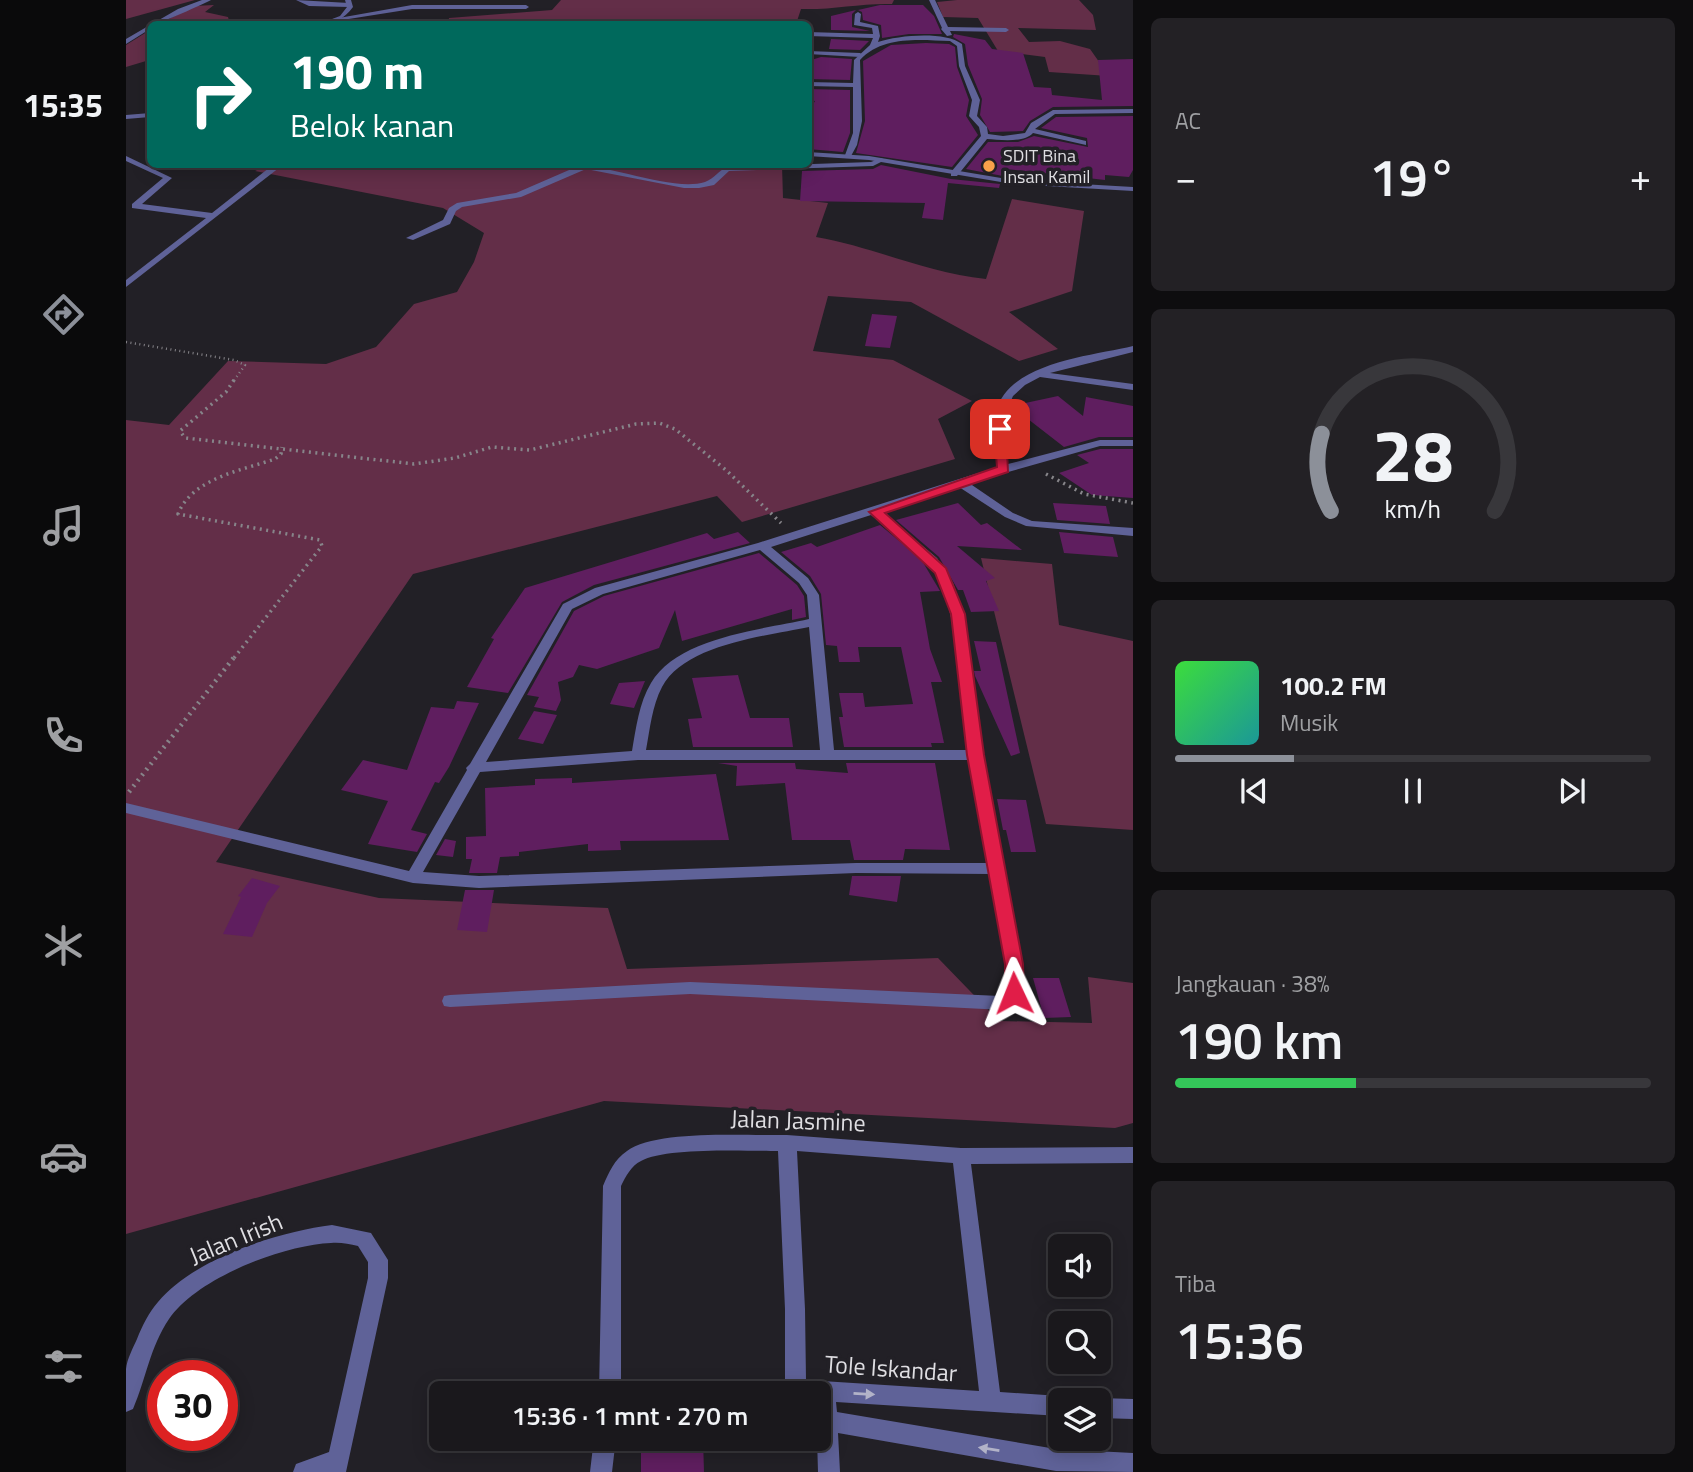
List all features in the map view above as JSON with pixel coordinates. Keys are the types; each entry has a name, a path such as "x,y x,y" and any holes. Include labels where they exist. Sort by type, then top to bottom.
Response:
{"street":[{"path":"162,21 192,5 208,0"},
{"path":"299,0 309,4 348,3 347,12 337,19"},
{"path":"932,0 944,29 960,45 962,66 976,100 973,116 983,127 985,136"},
{"path":"331,21 412,7 526,8"},
{"path":"858,14 856,24 874,26 877,36 873,46"},
{"path":"944,29 1006,30"},
{"path":"126,42 147,30"},
{"path":"812,34 877,36"},
{"path":"847,156 854,147 858,125 856,65 860,55 873,46 903,40 952,39"},
{"path":"812,84 858,85"},
{"path":"985,136 1003,138 1028,135 1053,112 1133,111"},
{"path":"126,117 147,115"},
{"path":"1031,130 1083,143"},
{"path":"954,174 985,136"},
{"path":"812,154 881,160 1013,182 1133,189"},
{"path":"126,158 168,178 135,206 214,216"},
{"path":"812,166 873,164 881,160"},
{"path":"126,284 275,168"},
{"path":"410,238 447,222 452,210 460,205 518,195 581,168"},
{"path":"595,168 651,180 695,185 712,183 727,169 756,168"},
{"path":"1003,470 1002,408 1010,393 1026,377 1132,352"},
{"path":"1037,373 1133,387"},
{"path":"413,877 473,768 567,607 573,602 599,591 762,547 1027,463 1100,443 1133,443"},
{"path":"961,483 1009,515 1030,524 1133,533"},
{"path":"450,1002 690,988 1004,1003 1014,993 1014,964 975,755 958,614 947,583 933,561 875,512"},
{"path":"762,547 809,587 815,601 827,755"},
{"path":"638,755 653,693 672,664 715,646 817,621"},
{"path":"473,768 638,755 975,755"},
{"path":"126,808 413,877 479,882 856,868 998,869"},
{"name":"Jalan Jasmine","path":"610,1381 612,1186 622,1166 636,1154 667,1145 787,1143 961,1156 1133,1155"},
{"name":"Tole Iskandar","path":"787,1143 796,1381"},
{"path":"961,1156 991,1401"},
{"name":"Jalan Irish","path":"126,1402 146,1337 165,1307 185,1289 286,1243 332,1234 364,1239 378,1260 378,1278 336,1466"},
{"name":"Tole Iskandar","path":"831,1392 1048,1405"},
{"path":"1111,1408 1133,1409"},
{"path":"831,1423 1057,1466 1133,1464"},
{"path":"601,1472 603,1451"},
{"path":"827,1451 830,1472"},
{"path":"304,1472 336,1466"}],"lane":[{"path":"812,52 860,55"}],"path":[{"path":"126,342 244,363 245,368 238,378 180,434 185,438 282,447 363,461 426,464 492,447 530,450 636,424 659,423 675,429 726,470 796,536"},
{"path":"126,796 322,546 320,540 311,537 203,521 178,514 181,505 206,484 224,475 275,459 281,454 282,447"},
{"path":"1027,463 1084,494 1133,503"}],"shaded area":[{"path":"126,0 195,0 126,19"},
{"path":"561,0 894,0 892,4 801,9 797,21 448,21 449,18 552,10"},
{"path":"1079,0 1093,15 1096,30 1018,28 1029,42 1060,41 1090,49 1109,76 1049,72 1045,57 998,51 978,18 943,17 937,2"},
{"path":"214,5 205,12 228,17 229,21 165,21 194,6"},
{"path":"147,32 147,62 126,67 126,45"},
{"path":"261,168 782,168 783,198 828,203 816,237 943,271 986,279 1012,199 1084,211 1072,291 1009,312 1058,349 1019,361 911,302 828,296 813,351 893,360 972,401 938,419 955,459 742,522 717,496 413,574 216,862 379,898 608,908 627,969 938,958 999,1021 1092,1023 1088,977 1133,983 1133,1123 1115,1128 604,1101 126,1234 126,420 169,425 228,361 326,364 376,347 414,304 457,292 474,262 484,233 443,208 255,171"},
{"path":"981,558 1052,564 1059,625 1133,641 1133,830 1046,824"}],"building":[{"path":"880,5 923,5 934,16 942,34 909,34 882,38 881,25 863,20 862,12 858,10"},
{"path":"856,10 852,14 852,27 870,31 831,30 831,16"},
{"path":"954,34 985,40 992,49 1023,53 1034,87 1051,88 1052,95 1102,100 1098,60 1133,59 1133,106 1053,107 1030,121 1023,131 990,132 980,115 982,99 968,65 965,44 953,37"},
{"path":"831,39 869,41 860,50 829,49"},
{"path":"949,44 955,47 957,67 969,100 966,116 978,135 952,167 856,153 865,121 863,61 891,45"},
{"path":"821,57 852,59 850,80 812,79 812,60"},
{"path":"812,89 850,90 850,133 843,152 812,149 812,106 815,101 812,101"},
{"path":"1133,116 1133,170 1129,177 1105,175 1105,180 1006,169 1003,176 966,169 988,142 1018,142 1034,136 1088,147 1087,138 1041,128 1056,117"},
{"path":"881,165 951,179 1000,184 999,188 948,183 943,220 922,218 925,203 800,201 802,171 873,169"},
{"path":"872,314 897,316 890,348 865,346"},
{"path":"1058,396 1083,416 1086,397 1133,406 1133,437 1099,437 1064,447 1011,406"},
{"path":"1100,449 1133,449 1133,498 1092,495 1059,473 1089,463 1077,455"},
{"path":"958,503 981,525 987,523 1022,550 957,546 995,578 986,581 999,611 971,612 963,590 958,590 939,557 896,520"},
{"path":"1053,503 1106,506 1110,524 1057,520"},
{"path":"880,525 921,559 940,591 920,592 930,649 942,682 931,682 944,743 931,743 932,747 844,747 839,717 843,717 839,693 863,693 865,707 913,704 901,647 858,647 860,662 839,662 837,646 826,645 821,594 810,576 781,552 811,543 817,547"},
{"path":"738,532 750,543 594,585 562,602 508,693 467,687 494,639 491,638 525,588 707,533 714,539"},
{"path":"1059,532 1113,537 1118,557 1064,553"},
{"path":"759,553 797,585 804,596 806,617 792,620 792,609 682,641 675,610 659,648 597,669 579,665 573,677 558,682 561,700 556,711 534,707 539,697 527,695 574,611 604,596"},
{"path":"974,641 996,642 1020,753 1011,756 975,676 974,671 981,671"},
{"path":"738,675 750,718 789,718 793,747 693,747 688,719 702,718 692,678"},
{"path":"645,681 634,708 610,704 619,683"},
{"path":"457,701 479,703 449,767 439,783 435,782 411,830 427,834 417,852 368,844 388,801 341,790 363,760 407,770 431,707 454,709"},
{"path":"534,711 557,715 543,744 518,739"},
{"path":"718,763 795,763 796,769 848,773 846,763 935,763 950,850 905,849 903,860 854,860 850,840 792,840 785,783 736,786 737,766"},
{"path":"716,774 729,840 620,841 621,850 588,851 588,844 519,852 519,856 500,857 497,873 469,873 472,859 466,859 466,837 486,836 485,788 535,785 535,779 572,778 572,783"},
{"path":"997,799 1026,800 1036,852 1011,852 1006,830 1003,830"},
{"path":"445,839 456,841 453,857 436,855"},
{"path":"852,876 901,876 897,902 849,895"},
{"path":"252,878 280,886 267,903 252,937 223,934 241,897 238,896"},
{"path":"465,890 494,890 487,932 457,930"},
{"path":"1033,978 1059,978 1071,1017 1044,1018"},
{"path":"641,1451 703,1451 704,1472 641,1472"}],"place":[{"name":"SDIT Bina Insan Kamil","path":"989,166"}],"route":[{"path":"1000,429 1003,470 875,512 933,561 947,583 958,614 975,755 1014,964 1014,993"}]}
